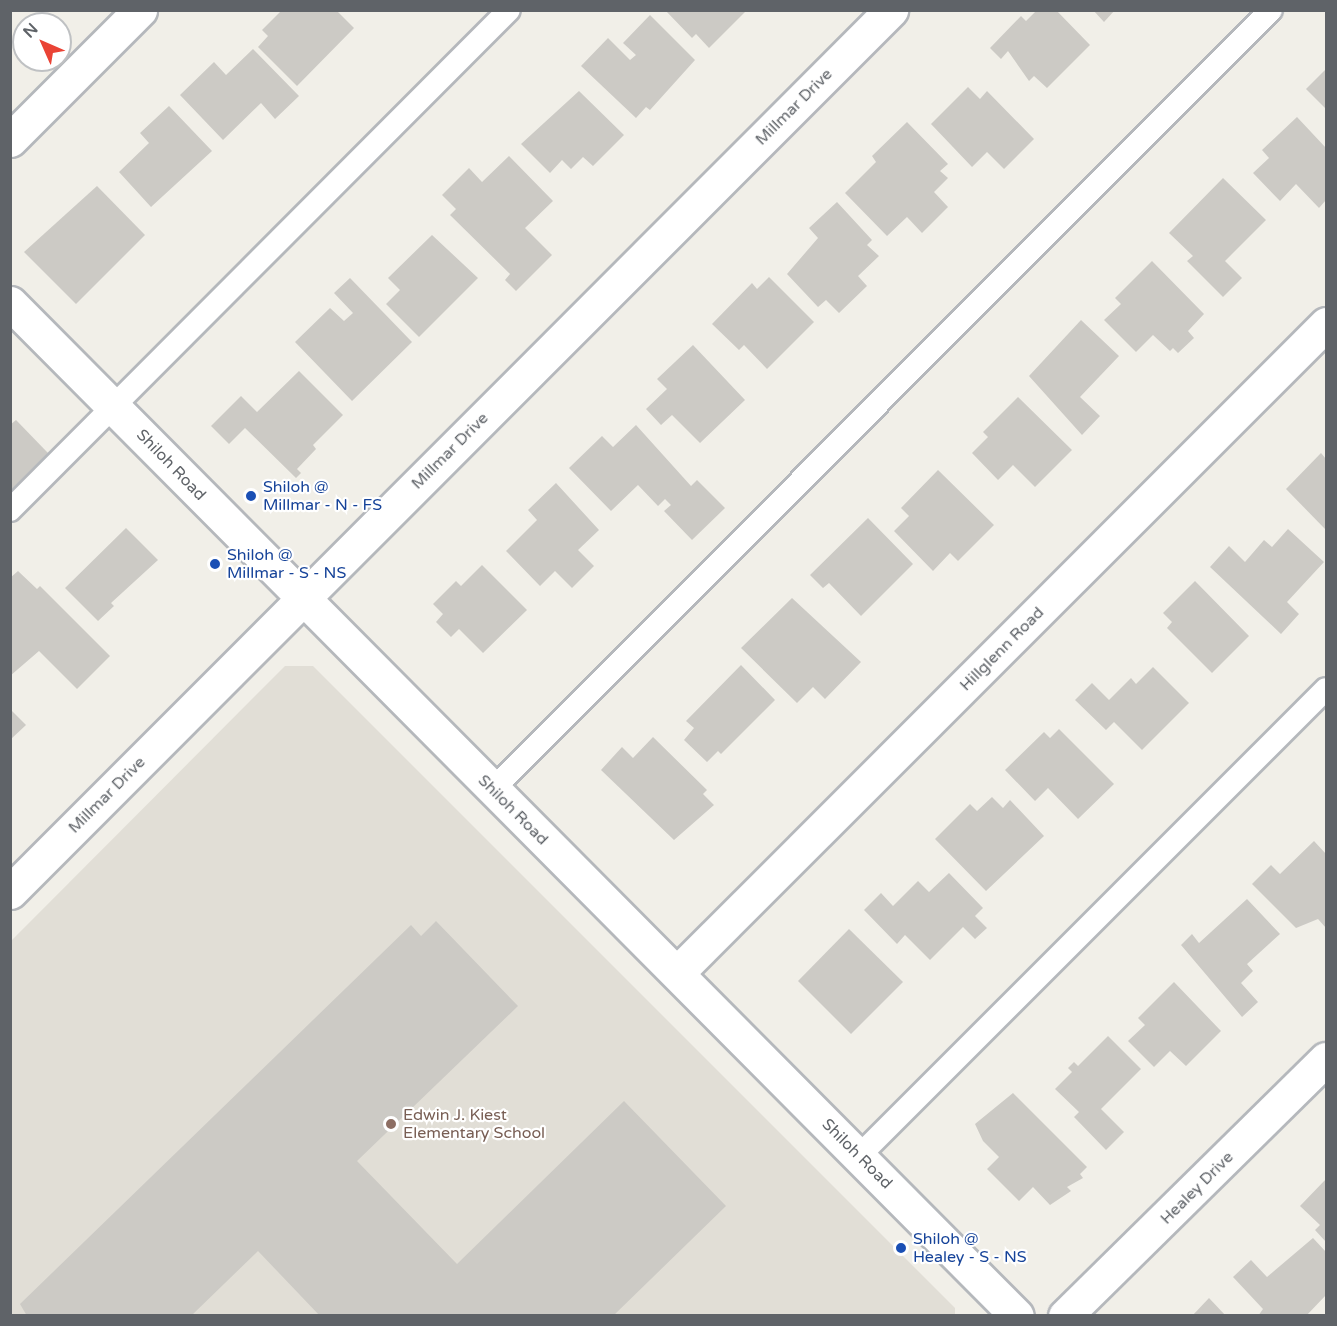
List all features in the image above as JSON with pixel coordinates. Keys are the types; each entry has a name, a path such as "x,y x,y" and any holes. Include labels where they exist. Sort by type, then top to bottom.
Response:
{"street":[{"path":"10,140 140,10"},
{"name":"Millmar Drive","path":"10,892 891,10"},
{"name":"Shiloh Road","path":"10,303 1017,1316"},
{"name":"Hillglenn Road","path":"677,973 1326,324"},
{"name":"Healey Drive","path":"1065,1316 1326,1059"}],"lane":[{"path":"10,510 509,10"},
{"path":"492,790 1271,10"},
{"path":"859,1156 1326,689"}],"shaded area":[{"name":"Edwin J. Kiest Elementary School","path":"285,666 313,666 955,1308 955,1316 11,1316 11,941"}],"building":[{"path":"282,10 336,10 354,28 297,86 258,47 268,36 262,30"},
{"path":"665,10 747,10 709,48 696,34 692,38"},
{"path":"1037,10 1056,10 1090,45 1047,88 1034,76 1029,81 1008,51 1001,59 990,48 1021,16 1026,21"},
{"path":"1093,10 1115,10 1104,22"},
{"path":"650,15 695,60 650,110 646,107 636,118 581,66 608,38 630,60 636,55 623,43"},
{"path":"253,49 299,96 275,119 261,103 223,140 180,95 214,62 226,75"},
{"path":"1326,69 1326,109 1306,89"},
{"path":"968,87 980,99 987,91 1034,139 1004,169 987,152 972,167 931,124"},
{"path":"579,91 624,135 593,166 583,157 571,169 562,160 550,173 521,144"},
{"path":"169,106 212,151 151,207 119,172 149,143 140,133"},
{"path":"1297,117 1326,148 1326,200 1319,208 1296,184 1280,201 1253,173 1269,158 1262,150"},
{"path":"907,122 948,164 940,171 948,178 934,192 948,207 922,233 907,217 887,236 845,193 876,162 872,156"},
{"path":"509,156 553,201 525,228 552,255 516,291 505,280 510,274 450,215 456,209 442,195 469,168 482,182"},
{"path":"1223,178 1266,220 1225,261 1242,278 1223,297 1187,261 1193,256 1169,233"},
{"path":"97,186 145,235 76,304 24,252"},
{"path":"837,202 872,240 867,245 879,256 858,276 867,286 839,313 826,300 818,307 787,274 818,238 809,228"},
{"path":"432,235 478,278 419,337 386,304 400,290 388,278"},
{"path":"1152,261 1204,314 1188,331 1194,338 1178,353 1173,348 1170,351 1153,335 1136,352 1104,320 1121,304 1115,298"},
{"path":"769,277 814,322 767,369 744,345 739,350 712,324 752,283 757,289"},
{"path":"350,278 412,342 352,401 295,342 330,308 344,321 353,313 334,293"},
{"path":"1081,320 1119,356 1080,397 1100,416 1082,435 1029,376"},
{"path":"693,345 745,400 700,443 672,415 661,425 646,409 667,389 657,379"},
{"path":"299,371 343,415 313,445 316,449 297,469 301,473 296,478 245,428 229,444 211,426 241,396 257,412"},
{"path":"1018,397 1072,450 1035,487 1013,465 998,480 972,453 988,437 983,432"},
{"path":"16,420 48,453 12,489 10,425"},
{"path":"636,425 691,486 697,480 725,508 692,540 664,511 671,505 665,499 658,506 638,485 611,511 569,468 602,436 613,447"},
{"path":"1321,453 1326,459 1326,530 1286,489"},
{"path":"938,470 994,525 958,561 950,553 933,571 894,531 909,516 901,508"},
{"path":"556,483 599,530 578,550 594,566 572,588 555,571 540,586 506,551 537,520 528,510"},
{"path":"868,518 913,564 861,616 829,583 823,588 810,575"},
{"path":"126,528 158,560 111,603 114,606 98,621 65,588"},
{"path":"1288,529 1324,562 1287,602 1299,614 1281,634 1210,567 1229,546 1245,562 1264,540 1272,547"},
{"path":"482,565 527,610 483,653 459,629 451,637 436,622 443,614 433,604 456,581 461,586"},
{"path":"18,571 37,589 40,586 110,656 77,689 39,651 10,676 10,578"},
{"path":"1195,581 1249,636 1212,673 1167,628 1172,622 1163,613"},
{"path":"792,598 861,662 825,699 813,687 797,703 741,648"},
{"path":"741,665 775,700 721,754 718,751 707,762 684,740 694,728 686,721"},
{"path":"1153,667 1189,703 1142,750 1114,722 1106,730 1075,700 1092,683 1109,700 1131,678 1136,684"},
{"path":"10,709 26,725 10,740"},
{"path":"1059,729 1114,784 1078,819 1048,788 1035,801 1005,770 1044,732 1050,738"},
{"path":"653,737 707,790 703,794 714,805 674,840 601,770 622,747 633,758"},
{"path":"992,797 1003,808 1010,800 1044,836 986,891 935,839 970,804 977,811"},
{"path":"1314,841 1326,854 1326,928 1318,919 1296,928 1252,884 1271,865 1280,874"},
{"path":"949,873 983,908 975,916 987,928 975,939 963,927 930,960 905,935 897,944 864,910 881,893 893,906 918,881 929,892"},
{"path":"1247,899 1280,934 1247,964 1253,971 1241,983 1258,1002 1242,1017 1181,945 1192,934 1199,943"},
{"path":"436,921 518,1006 357,1161 457,1264 624,1101 726,1206 613,1316 320,1316 258,1251 191,1316 27,1316 20,1304 411,925 421,936"},
{"path":"849,929 903,982 851,1034 798,981"},
{"path":"1174,982 1221,1031 1186,1066 1170,1051 1154,1067 1128,1041 1145,1025 1138,1018"},
{"path":"1108,1036 1141,1069 1101,1109 1124,1132 1106,1150 1074,1117 1079,1112 1055,1089 1072,1072 1068,1068 1074,1062 1078,1066"},
{"path":"1013,1093 1087,1167 1080,1174 1083,1178 1067,1187 1071,1191 1050,1205 1033,1187 1019,1201 987,1169 999,1157 983,1141 975,1124"},
{"path":"1326,1179 1326,1242 1315,1230 1320,1225 1300,1206"},
{"path":"1313,1238 1326,1252 1326,1295 1306,1316 1258,1316 1263,1309 1233,1277 1251,1260 1267,1277"},
{"path":"1209,1298 1226,1316 1192,1316"}],"place":[{"name":"Shiloh @ Millmar - N - FS","path":"251,496"},
{"name":"Shiloh @ Millmar - S - NS","path":"215,564"},
{"name":"Edwin J. Kiest Elementary School","path":"391,1124"},
{"name":"Shiloh @ Healey - S - NS","path":"901,1248"}]}
